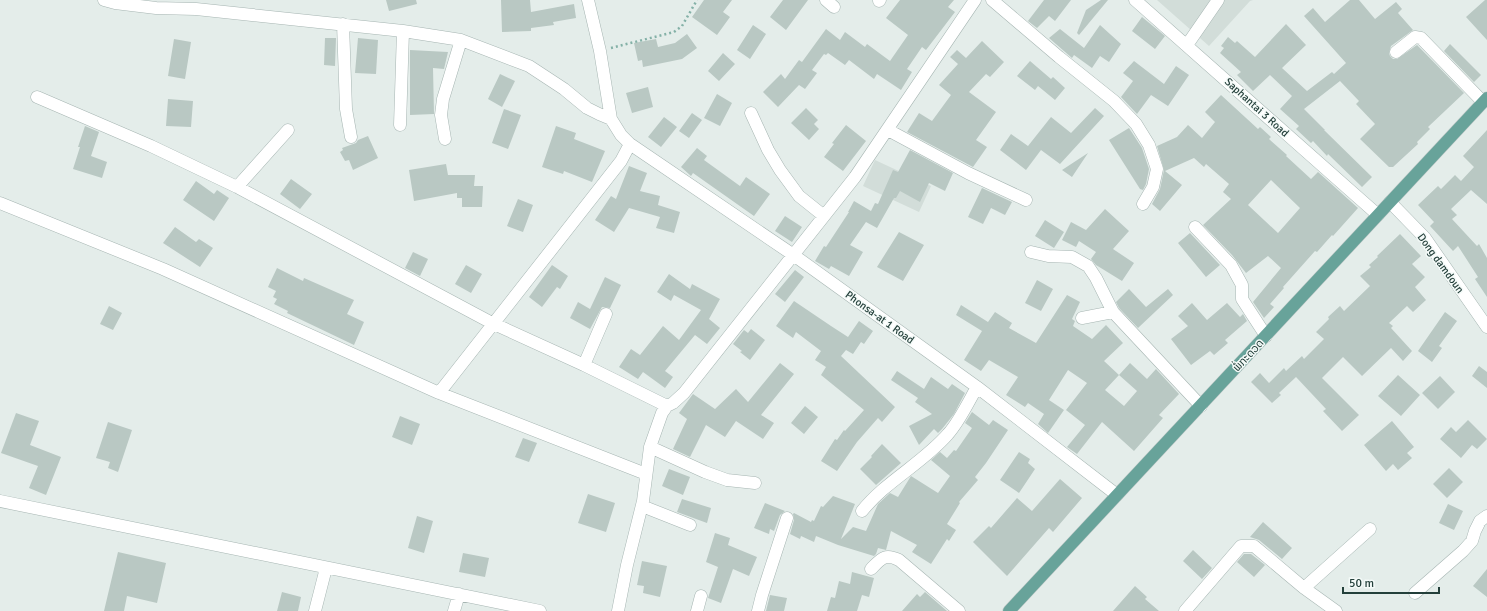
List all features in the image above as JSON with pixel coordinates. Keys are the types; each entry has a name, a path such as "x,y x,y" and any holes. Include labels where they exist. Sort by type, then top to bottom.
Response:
{"main road":[{"name":"ພໍ່ກະດວດ","path":"1009,611 1485,100"}],"street":[{"path":"104,0 115,3 156,8 200,4 343,24 403,30 461,40 529,66 564,89 587,108 611,119"},
{"path":"588,0 600,51 611,119"},
{"path":"618,611 627,565 642,506 650,446 662,413 667,406 673,403 684,393 792,254 855,177 975,0"},
{"path":"992,0 1114,101 1136,124 1149,145 1157,169 1153,187 1143,204"},
{"name":"Saphantai 3 Road","path":"1135,0 1378,215"},
{"path":"1187,45 1218,0"},
{"path":"343,24 346,109 351,137"},
{"path":"400,125 403,30"},
{"path":"1396,52 1415,37 1421,38 1485,100"},
{"path":"445,139 441,115 443,99 461,40"},
{"path":"37,97 151,146 237,187 492,323 584,365 667,406"},
{"path":"751,113 768,150 780,170 799,196 824,216"},
{"name":"Phonsa-at 1 Road","path":"611,119 621,135 633,147 792,254 977,387 1117,495"},
{"path":"237,187 288,130"},
{"path":"888,130 968,173 1026,200"},
{"path":"439,393 492,323 633,147"},
{"path":"0,202 163,269 439,393 646,474"},
{"name":"Dong damdoun","path":"1390,202 1425,238 1487,327"},
{"path":"1195,227 1231,265 1242,285 1242,299 1266,336"},
{"path":"1031,252 1048,256 1072,258 1088,266 1096,278 1113,312 1201,406"},
{"path":"1082,318 1113,312"},
{"path":"584,365 606,314"},
{"path":"862,511 873,498 934,448 949,433 977,387"},
{"path":"650,446 705,472 727,480 755,483"},
{"path":"0,501 540,611"},
{"path":"642,506 690,525"},
{"path":"1414,593 1463,551 1472,541 1480,521 1487,516"},
{"path":"758,611 788,518"},
{"path":"1304,588 1370,529"},
{"path":"1185,611 1241,546 1247,545 1254,546 1304,588 1336,611"},
{"path":"871,569 883,558 890,556 899,560 959,611"},
{"path":"314,611 326,568"},
{"path":"454,611 459,594"},
{"path":"698,611 701,596"}],"path":[{"path":"600,51 674,32 682,26 697,0"}],"shaded area":[{"path":"1157,0 1253,0 1250,1 1209,46"},
{"path":"875,160 931,186 919,212 863,186"}],"building":[{"path":"386,0 416,0 417,4 389,11"},
{"path":"501,0 530,0 531,12 574,4 576,18 553,22 554,25 531,28 531,31 502,32"},
{"path":"704,0 732,0 723,12 730,17 717,35 692,17"},
{"path":"783,0 808,0 786,30 770,17"},
{"path":"900,0 954,0 948,7 955,12 926,50 922,47 907,69 912,72 901,90 877,74 874,79 849,60 845,65 828,53 826,55 824,54 812,70 817,73 805,89 799,85 778,107 763,92 781,74 785,79 799,60 802,62 826,29 840,40 845,32 865,47 867,44 890,61 908,35 886,18"},
{"path":"1044,0 1071,0 1055,21 1049,16 1037,28 1028,21"},
{"path":"1101,0 1108,0 1079,35 1077,33 1086,10"},
{"path":"1350,0 1359,0 1375,19 1396,2 1402,9 1398,13 1413,30 1391,46 1389,53 1390,56 1393,59 1397,59 1417,45 1464,93 1428,127 1430,129 1417,142 1418,144 1393,167 1389,167 1360,139 1375,124 1356,104 1359,101 1340,81 1304,109 1372,177 1362,187 1328,154 1327,156 1313,141 1311,143 1296,129 1299,126 1280,109 1292,96 1270,75 1253,91 1237,75 1241,72 1220,53 1224,48 1221,46 1228,37 1235,43 1237,41 1255,57 1286,24 1306,45 1282,68 1307,91 1332,72 1334,74 1346,63 1304,16 1313,8 1325,22"},
{"path":"1485,0 1487,0 1487,40 1466,17"},
{"path":"1142,17 1165,36 1155,49 1132,31"},
{"path":"753,25 766,34 750,59 737,50"},
{"path":"1100,25 1121,44 1109,62 1100,56 1092,68 1074,55 1072,58 1049,38 1060,29 1084,48"},
{"path":"687,34 697,48 682,59 643,67 642,60 638,61 634,43 656,39 658,47 675,43"},
{"path":"325,38 336,38 335,66 324,65"},
{"path":"358,38 378,40 376,74 355,73"},
{"path":"174,39 191,42 185,79 168,76"},
{"path":"982,41 1004,62 990,77 986,74 969,92 996,112 976,140 987,147 973,167 907,132 919,113 932,121 951,95 939,85 958,64 950,57 957,50 966,58"},
{"path":"1450,44 1481,75 1474,82 1444,51"},
{"path":"410,50 448,52 444,69 433,68 434,114 410,115"},
{"path":"723,53 735,64 719,81 708,71"},
{"path":"1030,61 1051,79 1053,77 1065,88 1055,100 1038,86 1035,90 1017,76"},
{"path":"1134,61 1164,84 1176,66 1189,75 1168,106 1151,95 1137,114 1121,97 1133,81 1123,73"},
{"path":"500,74 515,81 502,107 488,99"},
{"path":"648,87 653,107 632,113 626,93"},
{"path":"717,94 732,103 720,126 704,118"},
{"path":"1221,95 1258,129 1260,127 1271,137 1269,139 1311,179 1318,172 1358,208 1317,252 1315,251 1283,287 1284,288 1270,304 1274,307 1264,318 1253,302 1281,268 1268,256 1246,273 1232,255 1203,225 1231,199 1223,192 1229,184 1206,164 1204,167 1194,158 1165,171 1182,185 1160,211 1152,204 1160,189 1164,170 1157,146 1177,137 1188,125 1202,138 1215,122 1205,112","holes":["1271,180 1300,208 1278,233 1248,205"]},
{"path":"168,99 193,101 191,127 166,126"},
{"path":"806,108 818,120 814,124 819,129 809,140 791,123"},
{"path":"1095,108 1104,116 1060,164 1041,150 1026,170 1000,150 1011,134 1028,146 1051,117 1071,133"},
{"path":"504,109 521,115 508,149 492,143"},
{"path":"692,113 702,120 689,138 679,131"},
{"path":"664,117 677,127 661,147 648,137"},
{"path":"846,125 866,141 843,171 824,157 834,144 832,143"},
{"path":"85,126 99,132 91,156 107,162 102,178 73,169"},
{"path":"556,126 576,133 574,139 605,151 592,182 564,171 563,174 542,167"},
{"path":"1129,128 1142,148 1149,169 1146,184 1143,190 1140,189 1109,140"},
{"path":"1487,130 1487,204 1471,190 1451,209 1457,215 1452,219 1477,246 1479,244 1487,258 1487,297 1475,279 1478,277 1458,246 1453,251 1430,226 1434,222 1418,205 1438,186 1441,189 1455,175 1461,181 1474,167 1463,156"},
{"path":"368,136 378,158 353,170 349,160 345,161 340,152 343,150 342,148 356,143 358,140"},
{"path":"697,148 707,156 704,160 740,186 746,177 770,194 754,216 693,173 691,176 681,167"},
{"path":"910,150 953,173 945,191 929,183 920,202 900,191 896,198 894,198 877,228 866,222 850,245 863,252 849,276 831,266 829,269 815,261 849,212 854,201 871,211 875,203 878,204 893,170 898,172"},
{"path":"1088,153 1072,177 1062,170"},
{"path":"446,164 448,175 475,175 474,186 483,186 482,207 462,207 462,198 457,198 457,193 414,201 409,170"},
{"path":"629,166 647,173 640,191 660,196 658,205 680,212 674,233 656,228 660,217 629,208 614,232 595,220 611,196 616,199"},
{"path":"291,179 312,194 300,209 280,194"},
{"path":"196,181 214,194 217,190 229,198 214,221 183,200"},
{"path":"982,188 1012,202 1005,215 991,208 983,224 968,217"},
{"path":"518,199 533,205 523,232 507,226"},
{"path":"1105,209 1129,231 1113,249 1134,263 1122,281 1096,265 1091,259 1096,252 1079,241 1076,247 1062,240 1071,222 1086,230"},
{"path":"785,216 802,227 792,242 775,231"},
{"path":"1045,220 1064,232 1054,248 1035,236"},
{"path":"175,227 196,242 199,239 213,248 200,267 163,243"},
{"path":"899,232 924,245 903,281 877,267"},
{"path":"1190,233 1220,265 1206,277 1178,243"},
{"path":"1400,234 1421,256 1412,264 1425,277 1415,287 1426,300 1413,312 1407,306 1389,323 1393,326 1391,328 1412,351 1403,361 1391,348 1362,376 1343,357 1322,378 1359,415 1342,431 1323,411 1326,409 1296,377 1279,393 1281,395 1272,403 1251,382 1260,373 1269,383 1284,368 1286,371 1302,356 1304,359 1324,339 1316,332 1329,319 1328,317 1340,306 1344,311 1370,286 1360,276 1371,267 1369,265"},
{"path":"413,252 428,259 420,276 405,268"},
{"path":"466,265 482,274 471,293 455,284"},
{"path":"552,265 568,276 560,289 557,287 542,307 529,297"},
{"path":"277,268 303,281 304,278 354,300 347,314 364,322 354,345 287,313 288,311 274,304 277,299 273,297 276,291 268,287"},
{"path":"795,270 804,277 785,302 775,294"},
{"path":"669,274 690,289 692,284 720,299 709,319 720,328 707,344 695,335 665,371 673,377 665,388 643,372 638,379 619,367 631,349 640,355 663,326 679,340 701,310 674,295 671,301 657,292"},
{"path":"605,277 621,285 610,308 602,307 590,329 570,318 578,302 590,309"},
{"path":"1037,280 1053,289 1041,311 1025,303"},
{"path":"1129,289 1146,307 1168,289 1173,295 1138,328 1119,308 1116,302"},
{"path":"1067,295 1080,302 1072,319 1075,321 1073,326 1092,339 1106,325 1123,343 1104,361 1119,375 1130,363 1147,379 1156,369 1179,394 1159,415 1163,418 1134,451 1102,422 1077,454 1067,447 1085,425 1066,410 1087,383 1068,370 1049,400 1064,410 1048,433 1038,424 1044,414 1028,403 1025,407 1006,395 1018,377 989,360 981,371 964,360 982,331 956,315 961,305 988,322 995,312 1012,323 1009,328 1036,343","holes":["1119,375 1137,391 1124,406 1105,390"]},
{"path":"794,301 848,337 859,321 873,331 864,344 861,342 853,354 846,350 841,356 895,407 882,422 878,418 857,442 837,471 821,461 835,439 837,440 844,430 845,431 864,410 821,375 826,367 815,360 821,351 796,332 793,338 776,326"},
{"path":"1192,303 1207,320 1227,303 1240,317 1243,314 1247,321 1225,340 1228,343 1214,355 1210,351 1191,365 1171,339 1188,326 1178,316"},
{"path":"109,306 122,313 113,330 100,324"},
{"path":"1445,312 1457,321 1439,346 1442,348 1432,362 1418,351"},
{"path":"751,329 765,340 750,360 733,344 744,330 748,333"},
{"path":"780,363 794,374 761,415 774,423 763,439 736,421 725,437 706,425 690,457 673,449 687,419 679,413 693,394 715,409 736,389 748,402"},
{"path":"1479,366 1487,372 1487,388 1472,376"},
{"path":"897,371 924,389 931,377 948,389 952,384 965,393 954,414 942,429 938,433 934,429 919,445 909,426 932,414 915,402 918,398 891,380"},
{"path":"1398,375 1420,395 1401,416 1378,396"},
{"path":"1440,376 1455,392 1438,409 1422,393"},
{"path":"805,406 818,417 804,434 791,423"},
{"path":"972,412 989,425 993,420 1008,430 975,477 978,480 959,502 960,503 947,524 956,530 949,541 947,539 931,564 912,552 917,545 891,531 886,550 878,548 874,556 838,545 816,536 814,542 801,536 800,539 790,534 794,520 794,513 811,522 812,520 814,521 821,506 823,507 833,496 855,504 841,539 853,527 866,531 878,504 890,493 898,497 911,476 938,493 950,476 931,460 940,452 947,458 954,450 956,451 972,428 965,423"},
{"path":"16,413 39,421 30,445 61,457 46,495 29,488 38,466 1,453"},
{"path":"400,416 420,424 412,445 392,437"},
{"path":"1468,420 1487,439 1477,449 1472,445 1461,458 1440,439 1451,427 1456,432"},
{"path":"1392,421 1414,447 1407,453 1412,458 1398,470 1393,464 1386,471 1364,445"},
{"path":"108,422 132,430 118,472 108,468 110,462 96,458"},
{"path":"523,438 537,443 529,462 515,457"},
{"path":"882,444 901,463 876,485 860,469"},
{"path":"1019,452 1030,459 1028,463 1035,469 1019,493 1000,480"},
{"path":"1449,468 1463,482 1447,498 1433,484"},
{"path":"669,469 690,477 683,495 662,486"},
{"path":"1060,479 1082,498 1053,532 1049,528 1007,576 973,542 989,526 991,528 1017,498 1032,511"},
{"path":"588,494 615,503 606,532 578,523"},
{"path":"682,499 711,508 707,523 677,512"},
{"path":"765,503 785,511 780,515 774,531 770,529 769,534 754,528"},
{"path":"1448,504 1463,511 1454,530 1439,523"},
{"path":"417,516 433,521 424,553 408,548"},
{"path":"1263,522 1292,548 1282,559 1259,540 1250,537"},
{"path":"715,533 730,538 728,545 757,557 749,576 733,569 721,603 708,598 718,567 706,562"},
{"path":"1193,550 1212,568 1202,579 1183,561"},
{"path":"118,552 166,563 157,603 127,596 124,611 104,611"},
{"path":"463,553 489,558 485,577 459,572"},
{"path":"1244,554 1251,554 1265,565 1254,577 1237,562"},
{"path":"642,561 667,566 660,597 643,593 644,586 637,585"},
{"path":"1487,569 1487,597 1473,586"},
{"path":"852,572 874,578 869,597 862,595 857,611 827,611 831,597 835,598 839,581 850,584"},
{"path":"1135,586 1147,597 1145,599 1159,611 1113,611"},
{"path":"282,592 301,597 298,611 277,611"},
{"path":"925,592 947,611 902,611 917,594 920,597"},
{"path":"770,595 787,598 784,611 766,611"}]}
